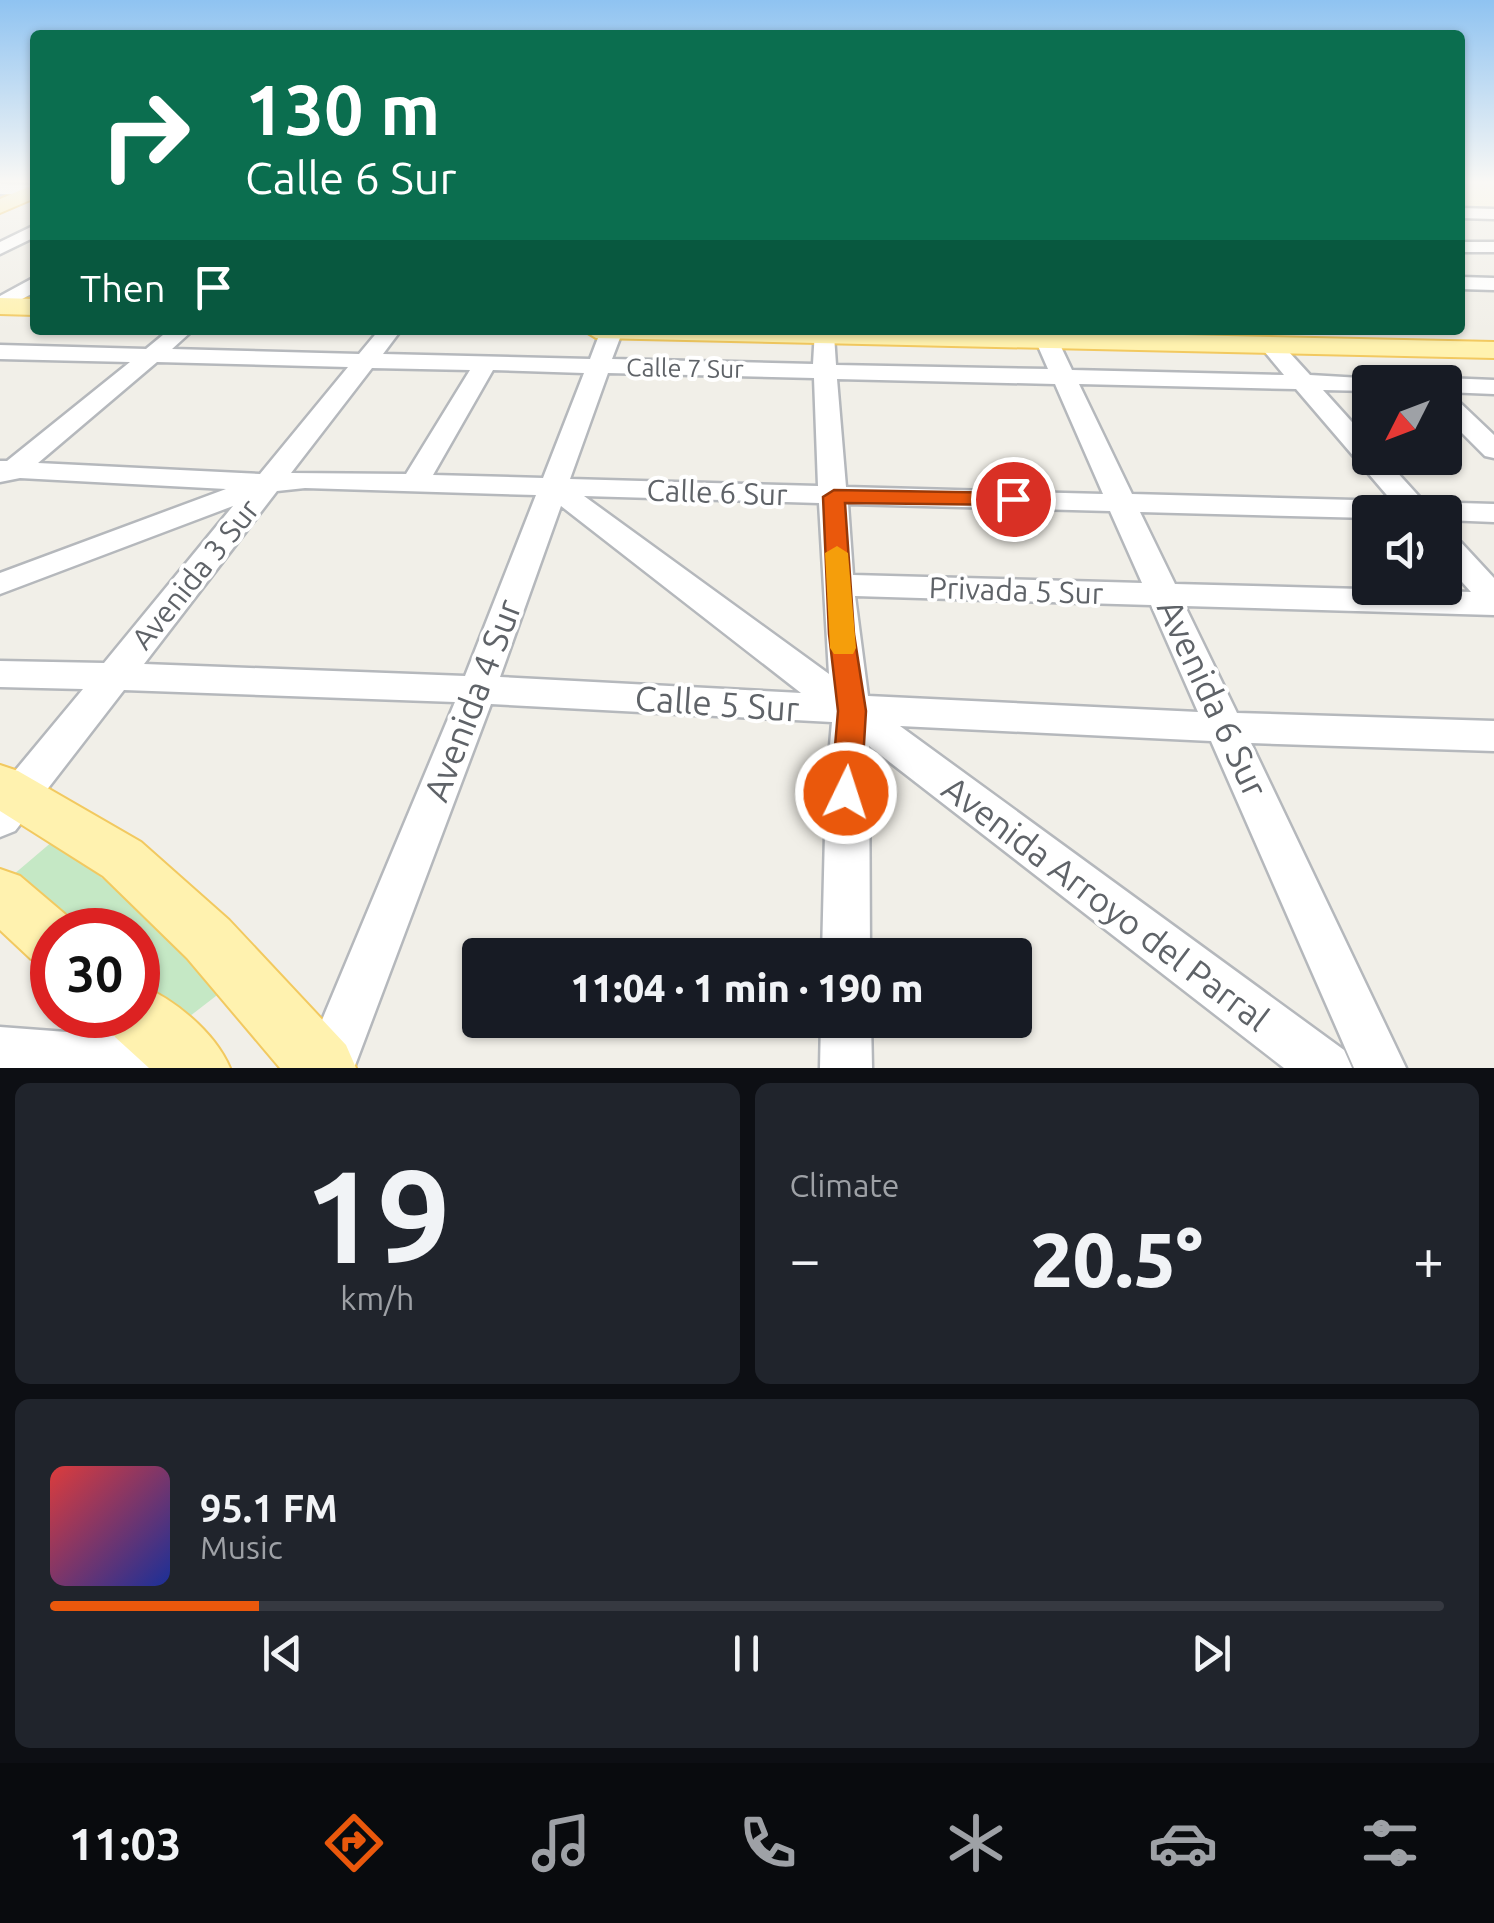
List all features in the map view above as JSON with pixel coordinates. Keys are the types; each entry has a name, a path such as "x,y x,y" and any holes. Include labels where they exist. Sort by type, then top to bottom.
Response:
{"main road":[{"path":"0,306 30,307"},
{"path":"0,318 30,319"},
{"path":"822,335 1044,335"},
{"path":"1309,335 1484,338"},
{"path":"6,800 122,859 208,939 326,1068"},
{"path":"0,894 30,921"},
{"path":"160,1034 198,1068"}],"street":[{"path":"0,249 30,233"},
{"path":"1465,247 1494,248"},
{"path":"1465,283 1494,284"},
{"path":"0,306 30,286"},
{"path":"5,473 176,335"},
{"name":"Avenida 3 Sur","path":"6,800 115,675 386,335"},
{"path":"822,335 838,585 852,711 846,793 846,938"},
{"name":"Avenida 6 Sur","path":"1044,335 1380,1068"},
{"path":"1252,335 1304,382 1401,495"},
{"name":"Calle 7 Sur","path":"0,352 486,363 597,348 826,371 1352,383"},
{"name":"Avenida 4 Sur","path":"326,1068 479,688 597,348"},
{"path":"415,482 486,363"},
{"path":"1462,386 1494,386"},
{"path":"1462,419 1494,450"},
{"name":"Calle 6 Sur","path":"5,473 268,484 305,480 552,485 834,497 1120,500 1352,509"},
{"path":"0,584 268,484"},
{"name":"Avenida Arroyo del Parral","path":"552,485 1326,1068"},
{"name":"Calle 6 Sur","path":"1462,513 1494,513"},
{"path":"1462,564 1494,601"},
{"name":"Privada 5 Sur","path":"838,585 1494,601"},
{"name":"Calle 5 Sur","path":"0,674 479,688 1228,730 1494,736"},
{"path":"846,1038 846,1068"},
{"path":"0,1053 198,1068"}],"green space":[{"path":"53,841 140,908 53,908 13,875"},
{"path":"160,927 225,989 181,1023 160,1003"}],"slow traffic":[{"path":"837,553 843,648"}],"route":[{"path":"846,793 852,711 842,634 834,497 1013,499"}]}
